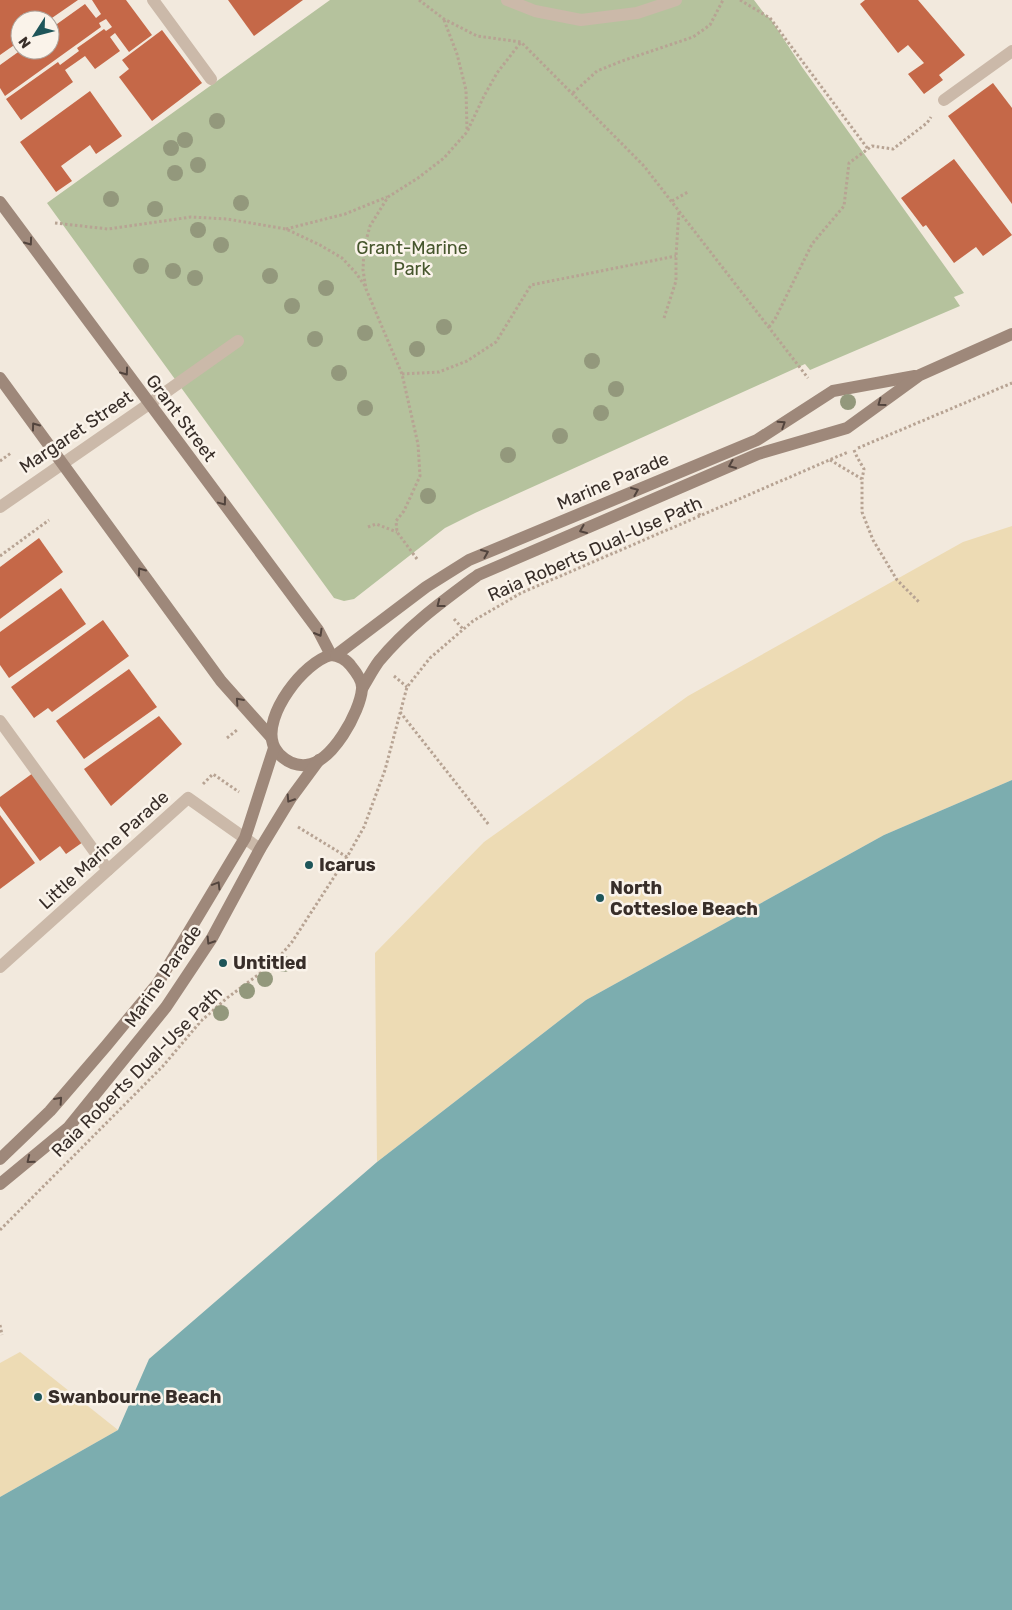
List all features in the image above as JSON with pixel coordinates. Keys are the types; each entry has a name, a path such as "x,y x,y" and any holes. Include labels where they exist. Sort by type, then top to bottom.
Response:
{"street":[{"path":"153,0 211,79"},
{"path":"507,0 535,11 581,20 637,13 676,0"},
{"path":"944,100 1012,51"},
{"name":"Grant Street","path":"0,202 148,404 318,630 334,655"},
{"name":"Marine Parade","path":"363,687 379,662 406,632 478,575 758,454 848,428 920,375 1012,334"},
{"name":"Margaret Street","path":"0,507 238,341"},
{"name":"Marine Parade","path":"334,655 426,587 469,560 756,440 833,391 920,375"},
{"path":"0,378 221,681 273,742 285,760 307,765 319,760 332,750 346,730 358,706 363,687 349,663 334,655 324,657 302,674 290,689 274,719 273,742"},
{"path":"0,722 108,870"},
{"name":"Marine Parade","path":"0,1159 50,1110 158,983 245,838 264,783 273,742"},
{"name":"Marine Parade","path":"0,1184 68,1128 166,1007 212,938 260,849 291,798 319,760"},
{"name":"Little Marine Parade","path":"0,967 188,798 260,849"}],"path":[{"path":"419,0 444,19 477,36 521,42 644,166 808,378"},
{"path":"573,93 597,71 693,37 710,25 723,0"},
{"path":"740,0 770,18 868,149"},
{"path":"444,19 458,54 466,90 467,132"},
{"path":"286,229 345,214 388,197 418,178 444,158 467,132 497,73 521,42"},
{"path":"769,327 776,319 812,244 844,206 849,163 872,146 892,149 927,123 944,100"},
{"path":"672,201 688,192"},
{"path":"366,288 363,270 364,248 370,226 388,197"},
{"path":"664,318 676,281 679,210"},
{"path":"55,223 108,229 191,217 227,219 286,229 342,258 356,273 366,288 402,374 418,444 420,476 404,511 396,521 397,532 417,559"},
{"path":"402,374 439,372 467,361 489,347 496,342 531,285 676,256"},
{"name":"Raia Roberts Dual-Use Path","path":"0,1230 163,1066 202,1020 227,998 274,963 292,942 347,857 364,827 385,770 407,687 430,658 473,621 521,593 1012,382"},
{"path":"854,450 864,469 862,479 862,512 873,540 897,580 919,602"},
{"path":"0,461 11,453"},
{"path":"830,460 862,479"},
{"path":"695,504 700,516"},
{"path":"0,556 49,520"},
{"path":"368,526 376,524 397,532"},
{"path":"453,618 463,630"},
{"path":"400,712 489,825"},
{"path":"227,738 242,726"},
{"path":"188,798 213,774 256,804"},
{"path":"280,816 347,857"},
{"path":"0,1325 2,1335"}],"green space":[{"name":"Grant-Marine Park","path":"330,0 754,0 766,16 770,18 802,67 964,293 954,297 960,306 810,370 805,364 475,513 445,528 354,599 344,601 334,598 47,203"}],"sand":[{"name":"North Cottesloe Beach","path":"1012,526 1012,780 884,835 586,1000 377,1162 375,953 484,842 688,696 963,542"},
{"name":"Swanbourne Beach","path":"20,1352 118,1430 0,1497 0,1363"}],"water":[{"path":"1012,780 1012,1610 0,1610 0,1497 118,1430 149,1359 377,1162 586,1000 884,835"}],"building":[{"path":"0,0 78,0 60,12 60,10 10,10 10,48 0,55"},
{"path":"92,0 126,0 152,35 129,52 115,33 110,37 120,51 95,69 85,56 65,70 73,82 21,120 6,99 58,62 60,65 79,51 77,48 104,29 106,31 112,27 106,19 99,23 101,27 60,56 60,22 85,4 96,18 101,14"},
{"path":"228,0 303,0 254,36"},
{"path":"865,0 918,0 965,55 939,75 943,80 924,94 908,74 924,63 908,45 898,53 860,4"},
{"path":"162,30 202,83 152,121 119,77 129,69 122,60"},
{"path":"10,58 10,60 55,60 5,96 0,88 0,65"},
{"path":"993,83 1012,108 1012,204 948,116"},
{"path":"90,91 122,136 96,154 90,145 61,166 72,181 56,192 20,142"},
{"path":"954,159 1012,235 983,256 976,247 954,263 926,225 923,227 901,198"},
{"path":"39,538 63,572 0,619 0,567"},
{"path":"61,588 86,624 9,678 0,665 0,632"},
{"path":"103,620 129,656 52,712 48,708 34,718 11,687"},
{"path":"129,669 157,707 84,759 56,721"},
{"path":"159,716 182,744 111,806 84,769"},
{"path":"33,773 83,842 66,854 60,846 40,861 0,806 0,797"},
{"path":"0,815 35,863 0,889"}],"place":[{"name":"Icarus","path":"309,865"},
{"name":"North Cottesloe Beach","path":"600,898"},
{"name":"Untitled","path":"223,963"},
{"name":"Swanbourne Beach","path":"38,1397"}]}
